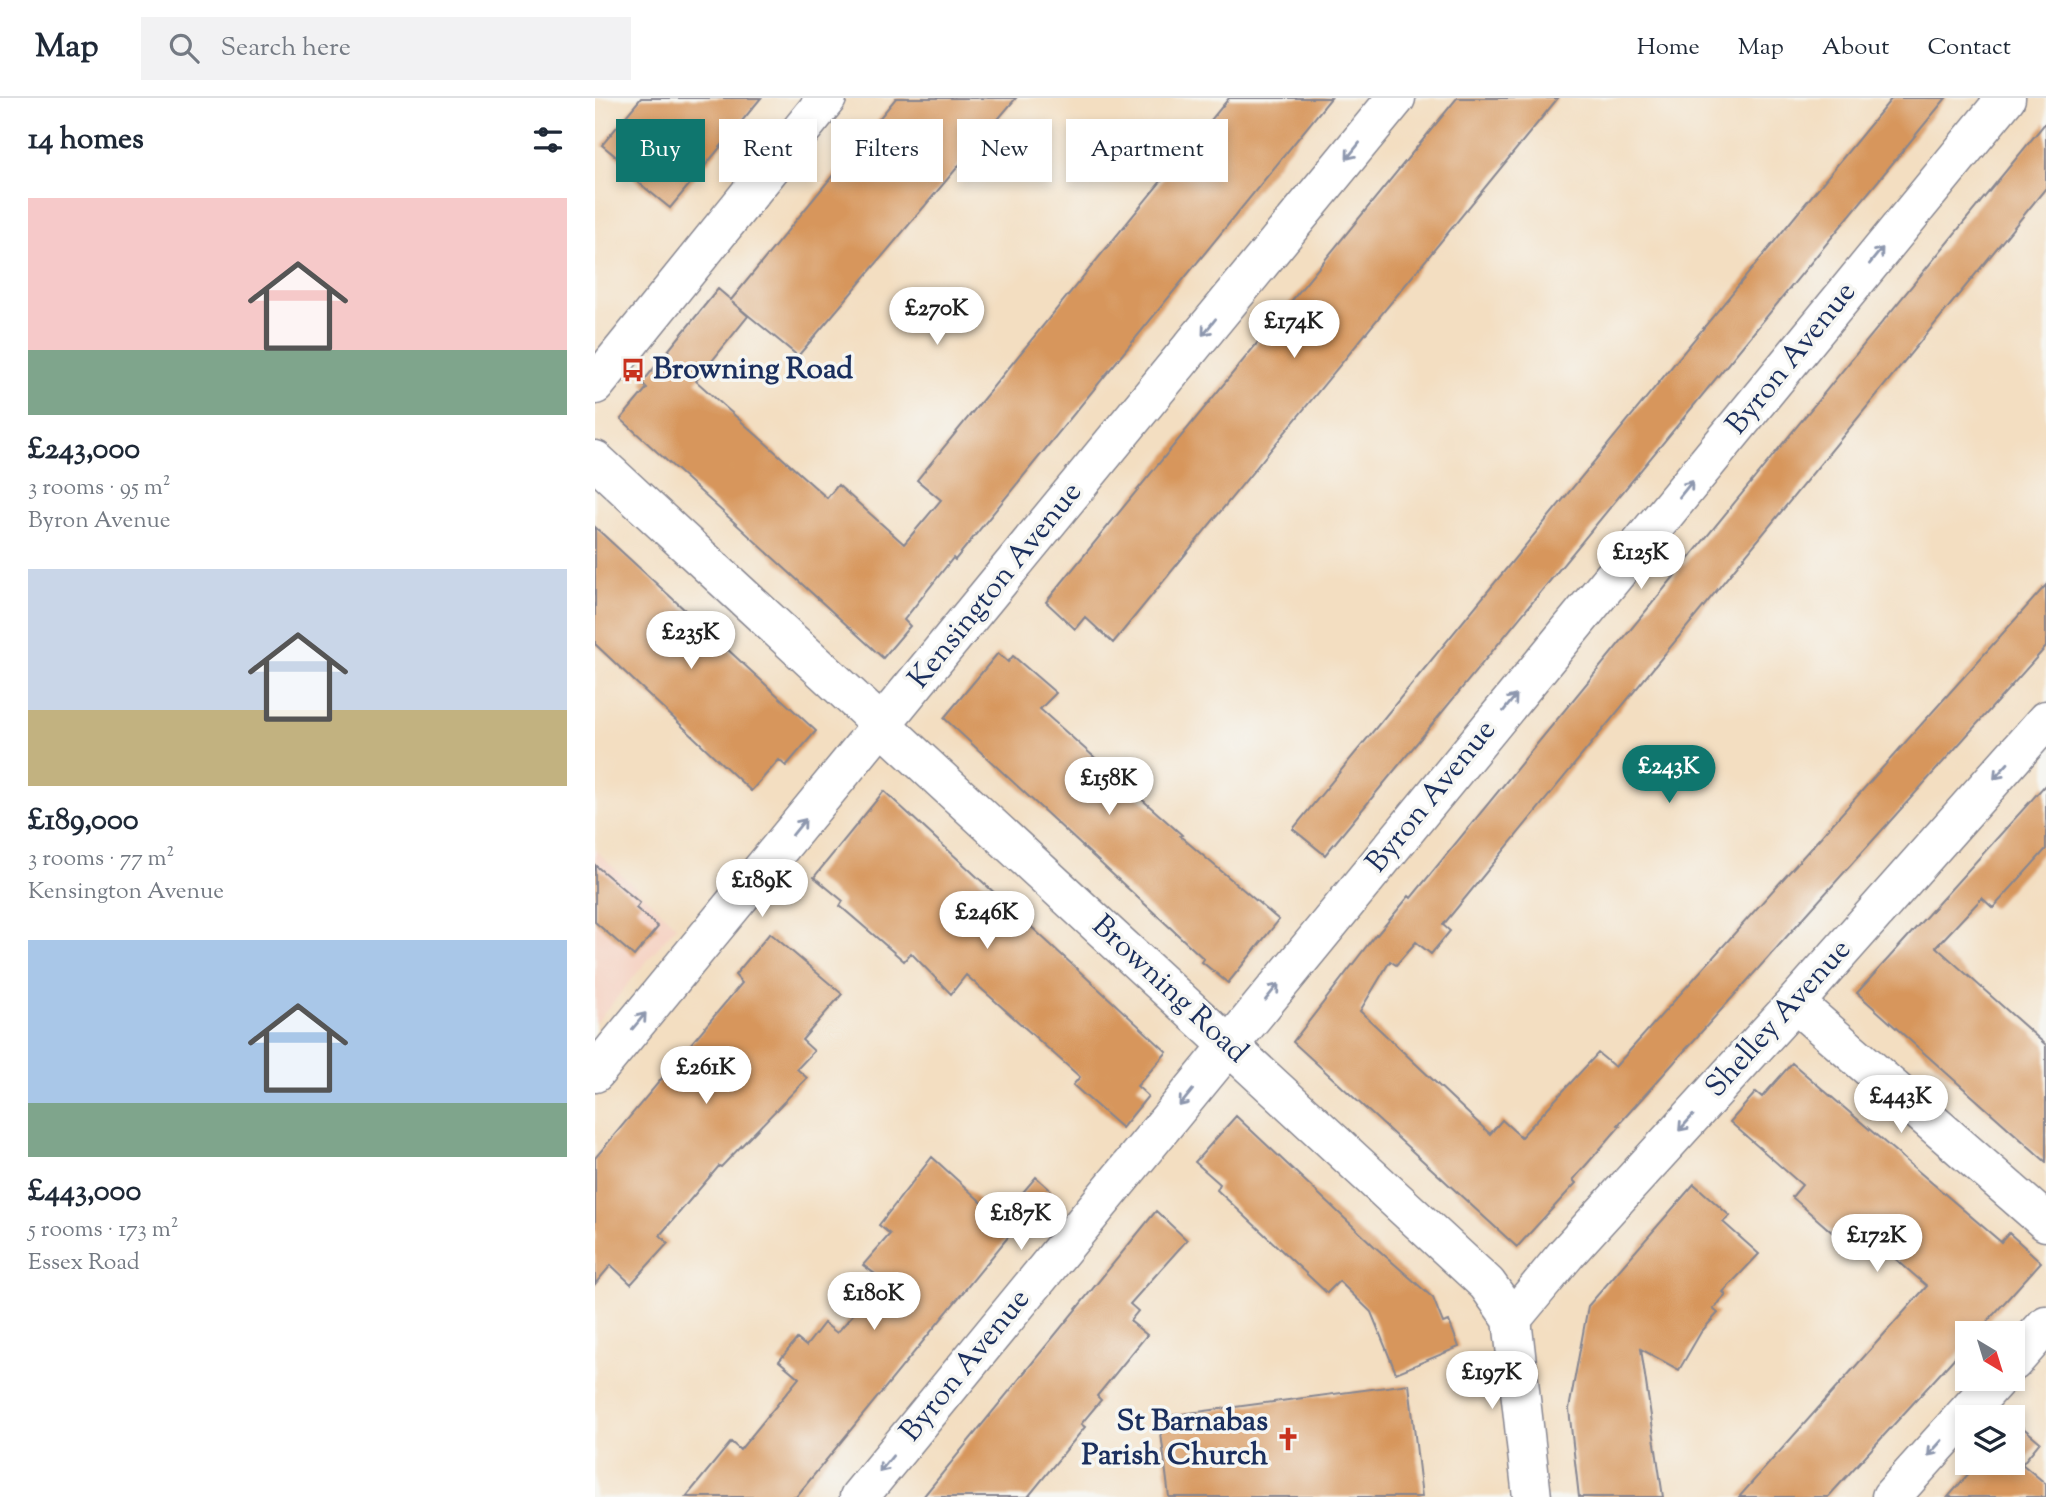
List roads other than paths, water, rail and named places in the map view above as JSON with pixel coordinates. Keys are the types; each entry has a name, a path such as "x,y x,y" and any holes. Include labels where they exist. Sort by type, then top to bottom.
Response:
{"street":[{"path":"595,385 827,98"},
{"name":"Kensington Avenue","path":"595,1073 1396,98"},
{"name":"Byron Avenue","path":"859,1497 2006,98"},
{"name":"Browning Road","path":"595,460 1487,1283 1512,1319 1532,1497"},
{"name":"Shelley Avenue","path":"1512,1319 1567,1253 1795,1003 2046,720"},
{"path":"1795,1003 2046,1222"},
{"path":"2025,1349 2046,1325"},
{"path":"1891,1497 1986,1391"}],"place":[{"name":"Browning Road","path":"633,370"},
{"name":"St Barnabas Parish Church","path":"1288,1439"}]}
